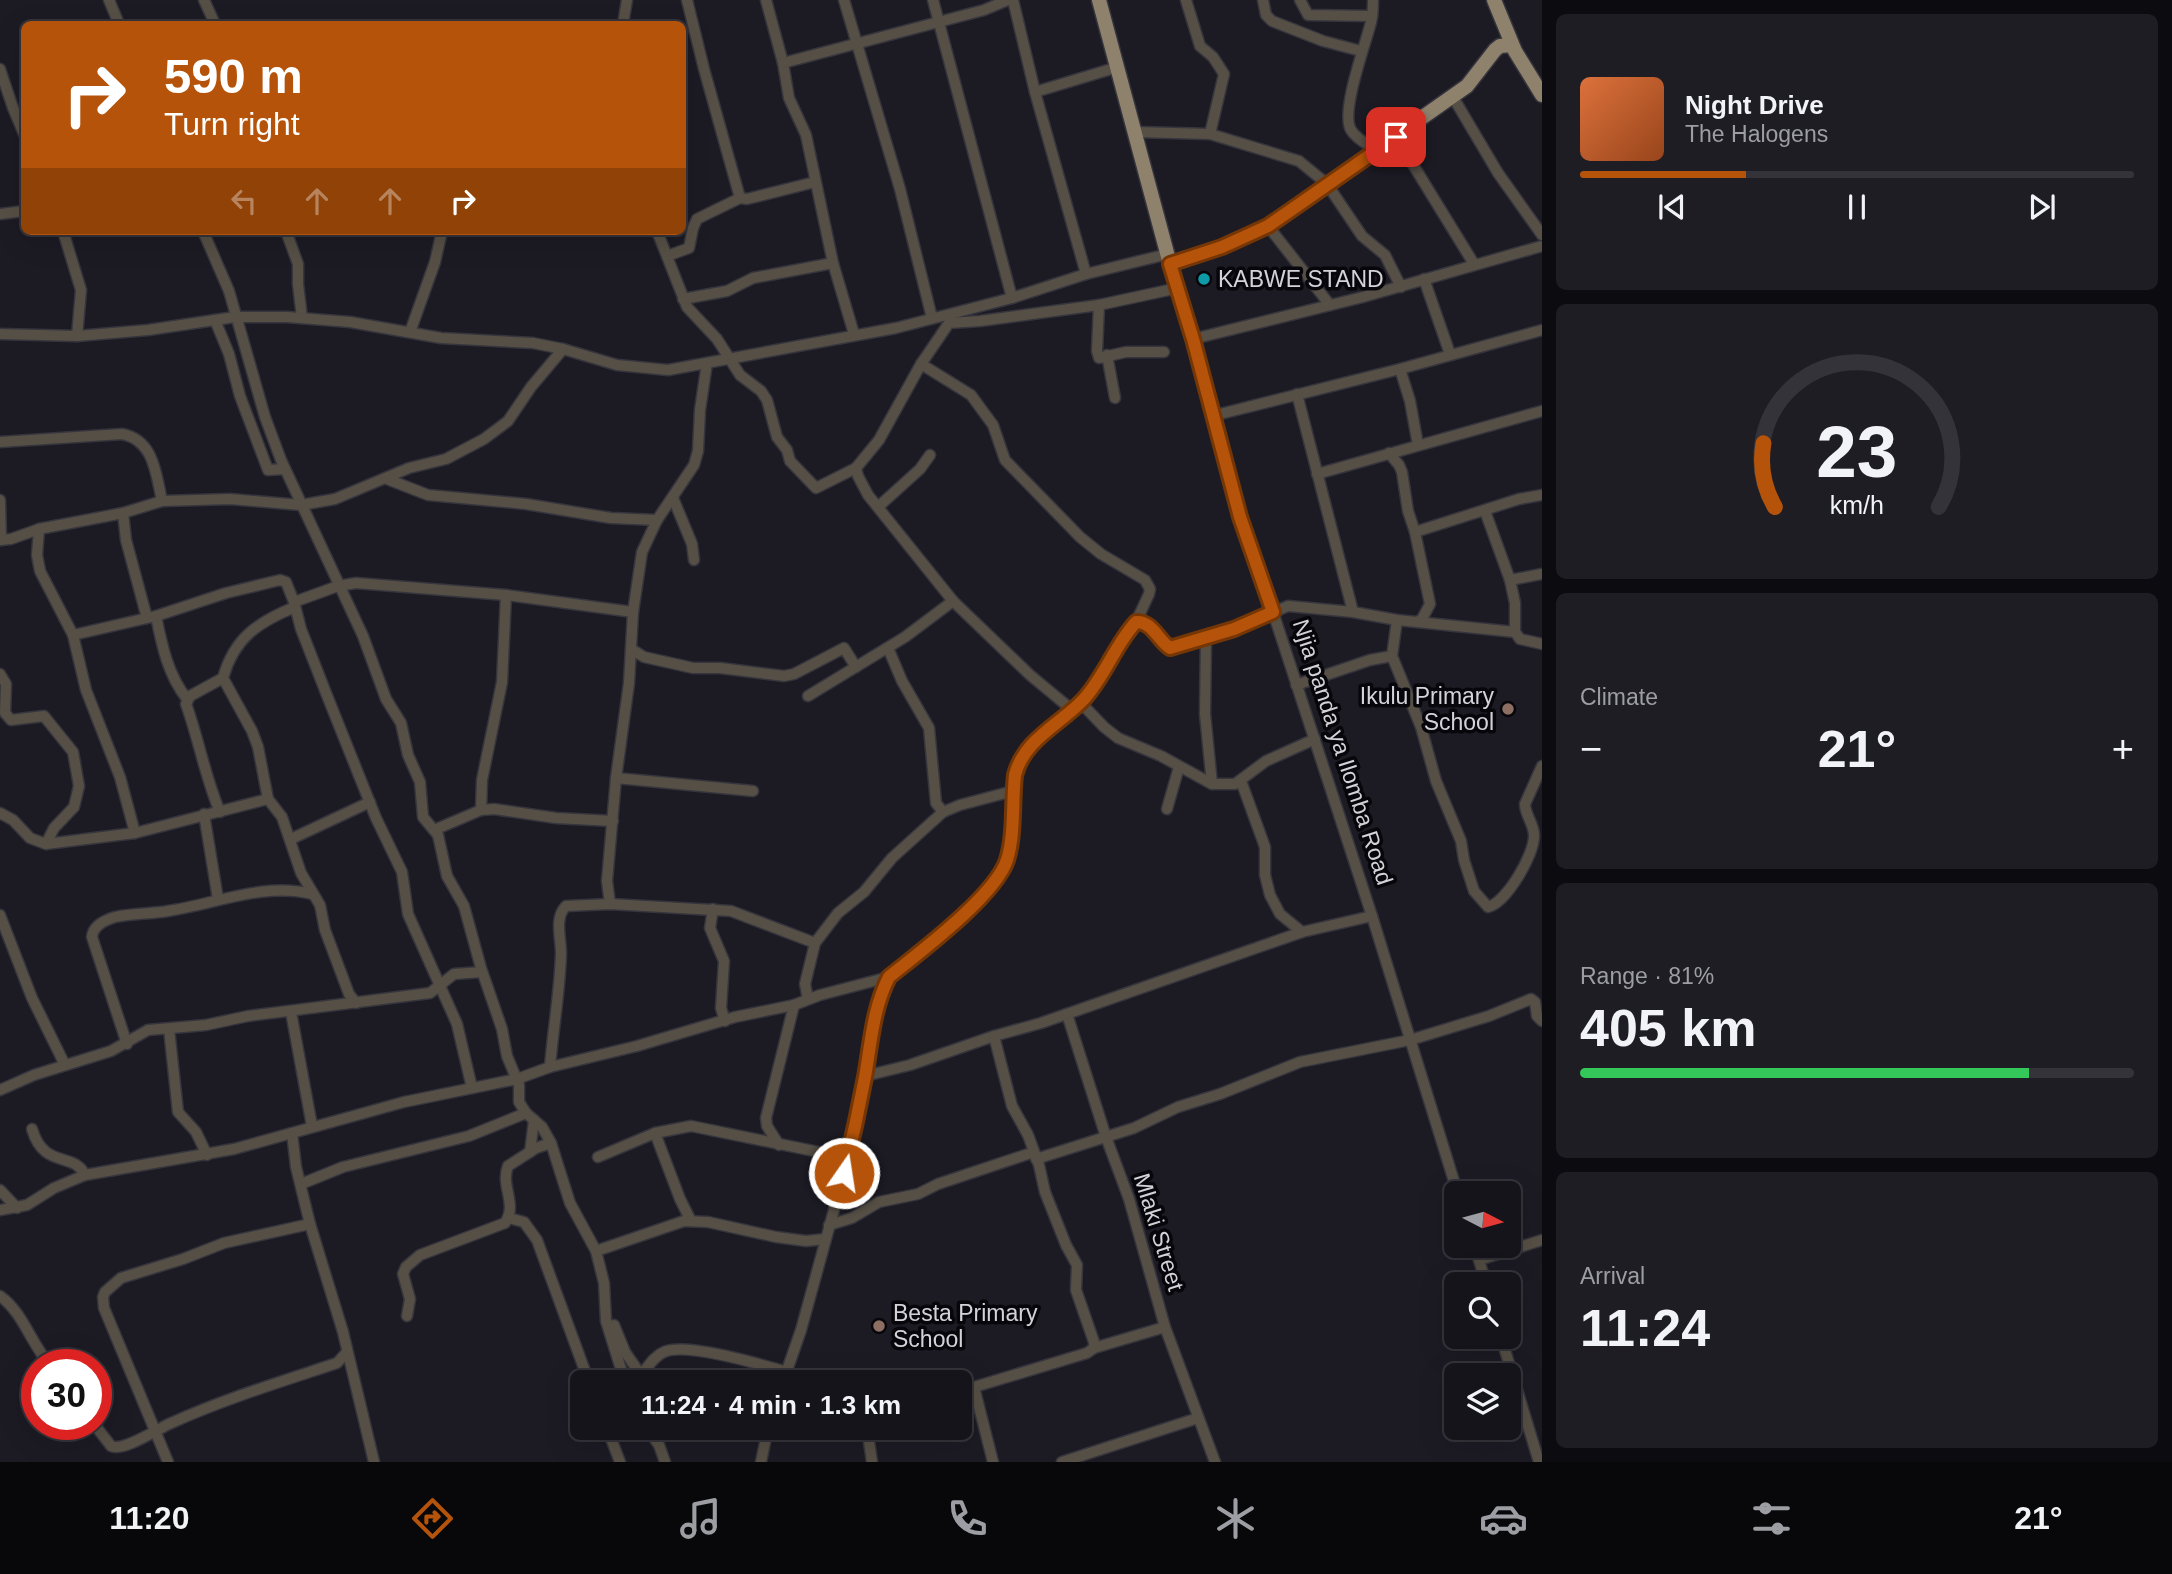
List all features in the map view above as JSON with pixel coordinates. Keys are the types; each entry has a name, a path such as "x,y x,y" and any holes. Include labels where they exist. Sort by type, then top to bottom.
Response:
{"main road":[{"name":"Njia panda ya Ilomba Road","path":"1099,0 1169,259"},
{"path":"1494,0 1512,45 1542,95"},
{"path":"1169,259 1222,247 1268,226 1453,97 1474,80 1495,50 1500,46 1512,45"}],"street":[{"path":"109,0 119,21"},
{"path":"204,0 214,21"},
{"path":"624,21 627,0"},
{"path":"687,0 740,198"},
{"path":"766,0 783,63 790,103 805,131 833,263 853,334"},
{"path":"845,0 900,189 932,317"},
{"path":"933,0 1013,298"},
{"path":"783,63 984,10 1008,0"},
{"path":"1013,0 1035,92 1086,274"},
{"path":"1186,0 1197,41 1220,65 1224,75 1210,134"},
{"path":"1263,0 1266,15 1272,21 1323,41 1362,51"},
{"path":"1300,0 1308,15 1373,16"},
{"path":"1373,0 1373,16 1350,100 1349,127 1377,151"},
{"path":"1035,92 1118,68"},
{"path":"0,69 21,127"},
{"path":"1453,97 1498,173 1542,235"},
{"path":"1136,132 1210,134 1299,161 1327,184 1362,236 1385,255 1401,287"},
{"path":"1396,137 1474,264"},
{"path":"667,256 689,248 692,228 697,219 740,198 747,199 815,182"},
{"path":"0,214 21,211"},
{"path":"1268,226 1330,306"},
{"path":"64,235 81,290 78,335"},
{"path":"205,235 229,291 265,417 285,469 363,636 386,699 401,723 408,755 420,782 423,817 441,841 447,876 464,906 482,972 502,1029 507,1056 517,1079 519,1102 542,1127 551,1143 570,1203 596,1251 604,1283 607,1327 621,1370"},
{"path":"287,235 298,264 302,318"},
{"path":"410,332 435,261 441,235"},
{"path":"659,235 691,313 717,339 740,375 761,391 790,461 816,488 856,468 884,433 921,364 949,323 1099,305 1178,288"},
{"path":"1193,339 1330,306 1542,246"},
{"path":"0,334 78,335 148,330 235,317 302,318 350,321 441,338 533,342 617,365 668,370 896,328 1013,298 1086,274 1169,259"},
{"name":"Njia panda ya Ilomba Road","path":"1169,259 1240,517 1315,739 1454,1181"},
{"path":"683,299 727,291 753,278 833,263"},
{"path":"1424,279 1450,354"},
{"path":"1099,305 1099,358 1136,352 1164,352"},
{"path":"215,320 268,470 285,469"},
{"path":"1212,416 1542,330"},
{"path":"0,500 1,540 11,540 40,529 123,513 162,501 230,499 301,505 335,499 409,468 452,456 484,439 508,421 525,395 563,349"},
{"path":"1107,355 1115,398"},
{"path":"610,904 607,881 616,778 642,552 657,520 690,473 698,454 700,410 707,363"},
{"path":"0,1210 18,1208 34,1202 71,1180 85,1175 207,1155 404,1102 517,1079 550,1067 794,1005 889,977 951,926 1000,875 1007,858 1018,765 1029,747 1081,702 1101,677 1136,622 1150,589 1145,580 1101,554 1080,537 1005,460 993,425 971,395 921,364"},
{"path":"1399,464 1413,447 1410,401 1400,369"},
{"path":"1297,394 1353,612"},
{"path":"1317,474 1542,411"},
{"path":"0,442 122,434 132,436 143,443 150,455 162,501"},
{"path":"1389,453 1399,464 1430,604 1438,624"},
{"path":"878,507 920,469 930,455"},
{"path":"856,468 858,476 878,507 953,601 1030,675 1071,709"},
{"path":"387,479 430,495 526,504 611,518 657,520"},
{"path":"1415,532 1519,499 1542,495"},
{"path":"673,498 692,544 694,560"},
{"path":"1485,511 1516,603 1515,632 1520,639 1542,644"},
{"path":"123,513 126,540 151,617 177,686 187,699"},
{"path":"40,529 37,555 40,571 73,635 86,690 120,777 135,833"},
{"path":"1510,580 1542,574"},
{"path":"73,635 151,617 206,598 280,580 288,584 305,640 370,802 402,872 408,914 457,1024 472,1088"},
{"path":"350,1001 325,930 320,905 302,873 282,817 268,799 258,747 223,678 242,639 254,628 295,605 338,586 355,583 506,595 633,612"},
{"path":"481,810 482,780 502,682 506,595"},
{"path":"807,696 888,648 953,601"},
{"path":"1417,622 1422,619 1430,604"},
{"path":"1136,622 1147,625 1167,647 1177,647 1206,638 1288,606 1515,632"},
{"path":"1397,620 1392,656 1421,727 1436,781 1461,841 1474,891 1488,907 1496,905 1512,887 1532,848 1534,831 1524,807 1542,766"},
{"path":"1206,638 1205,715 1212,784"},
{"path":"631,649 644,657 693,668 720,668 784,676 801,671 844,648 856,667"},
{"path":"888,648 902,681 929,728 936,803 943,812"},
{"path":"1296,685 1370,660 1392,656"},
{"path":"0,674 6,684 5,713 11,720 44,716 73,752 79,786 74,807 54,828 46,844"},
{"path":"220,812 207,781 202,751 186,704 187,699 201,688 223,678"},
{"path":"1081,702 1118,738 1161,756 1212,784 1229,786 1241,781 1266,761 1315,739"},
{"path":"1167,809 1179,767"},
{"path":"616,778 753,790"},
{"path":"1241,781 1265,847 1265,875 1270,895 1280,914 1302,932"},
{"path":"808,999 805,984 815,943 838,913 864,892 892,858 943,812 1013,791"},
{"path":"0,813 13,820 30,838 46,844 135,833 268,799"},
{"path":"292,839 370,802"},
{"path":"434,830 481,810 511,810 556,818 613,821"},
{"path":"204,814 218,899"},
{"path":"597,820 611,839"},
{"path":"282,892 302,873"},
{"path":"127,1044 92,937 93,930 114,917 167,911 218,899 282,892 312,894"},
{"path":"550,1067 561,953 559,921 562,910 572,905 610,904 730,911 815,943"},
{"path":"713,909 710,928 724,961 721,1008 725,1021"},
{"path":"0,915 32,998 65,1065"},
{"path":"865,1076 910,1065 994,1035 1067,1014 1302,932 1372,916"},
{"path":"2,1086 111,1051 127,1044 142,1032 206,1025 350,1001 430,993 454,974 482,972"},
{"path":"788,1370 810,1301 848,1158 871,1035 889,977"},
{"path":"864,984 881,996"},
{"path":"829,1225 852,1218 878,1202 918,1194 938,1184 1138,1127 1178,1107 1220,1094 1300,1062 1410,1041 1489,1016 1531,999 1535,1002 1537,1016 1542,1021"},
{"path":"758,1140 766,1122 794,1005"},
{"path":"291,1012 312,1126"},
{"name":"Mlaki Street","path":"1067,1014 1106,1137 1129,1199 1165,1327 1215,1462"},
{"path":"169,1029 178,1112 196,1132 207,1155"},
{"path":"994,1035 1012,1106 1028,1135 1045,1192 1077,1265 1076,1290 1094,1348"},
{"path":"530,1116 530,1152"},
{"path":"301,1184 343,1167 469,1136 530,1116"},
{"path":"766,1122 779,1145"},
{"path":"598,1157 655,1133 691,1126 848,1158"},
{"path":"32,1129 42,1151 55,1159 78,1165 85,1175"},
{"path":"292,1133 296,1167 310,1224 343,1332 374,1462"},
{"path":"655,1133 691,1221"},
{"path":"407,1316 410,1299 402,1274 405,1267 420,1255 503,1225 509,1218 511,1203 505,1174 508,1166 551,1143"},
{"path":"0,1190 18,1208"},
{"path":"509,1218 524,1222 537,1240 585,1370"},
{"path":"596,1251 680,1221 708,1222 806,1241 825,1239"},
{"path":"168,1462 104,1308 103,1297 108,1288 121,1278 224,1243 310,1224"},
{"path":"1482,1272 1479,1260 1542,1240"},
{"path":"0,1296 13,1308 37,1349"},
{"path":"605,1303 625,1352 636,1370"},
{"path":"993,1462 974,1387 1165,1327"},
{"path":"1505,1349 1539,1458"},
{"path":"649,1370 662,1353 672,1350 722,1355 763,1370"},
{"path":"337,1363 347,1352"},
{"path":"104,1440 116,1448 244,1393 337,1363 351,1365"},
{"path":"1062,1462 1198,1418"},
{"path":"612,1440 620,1462"},
{"path":"655,1440 665,1462"},
{"path":"761,1462 766,1440"},
{"path":"869,1440 872,1462"}],"place":[{"name":"KABWE STAND","path":"1204,279"},
{"name":"Ikulu Primary School","path":"1508,709"},
{"name":"Besta Primary School","path":"879,1326"}],"route":[{"path":"844,1173 871,1035 884,987 889,977 951,926 1000,875 1010,842 1015,775 1022,756 1093,688 1136,622 1147,625 1170,648 1234,629 1273,612 1240,517 1193,339 1170,264 1222,247 1268,226 1396,137"}]}
